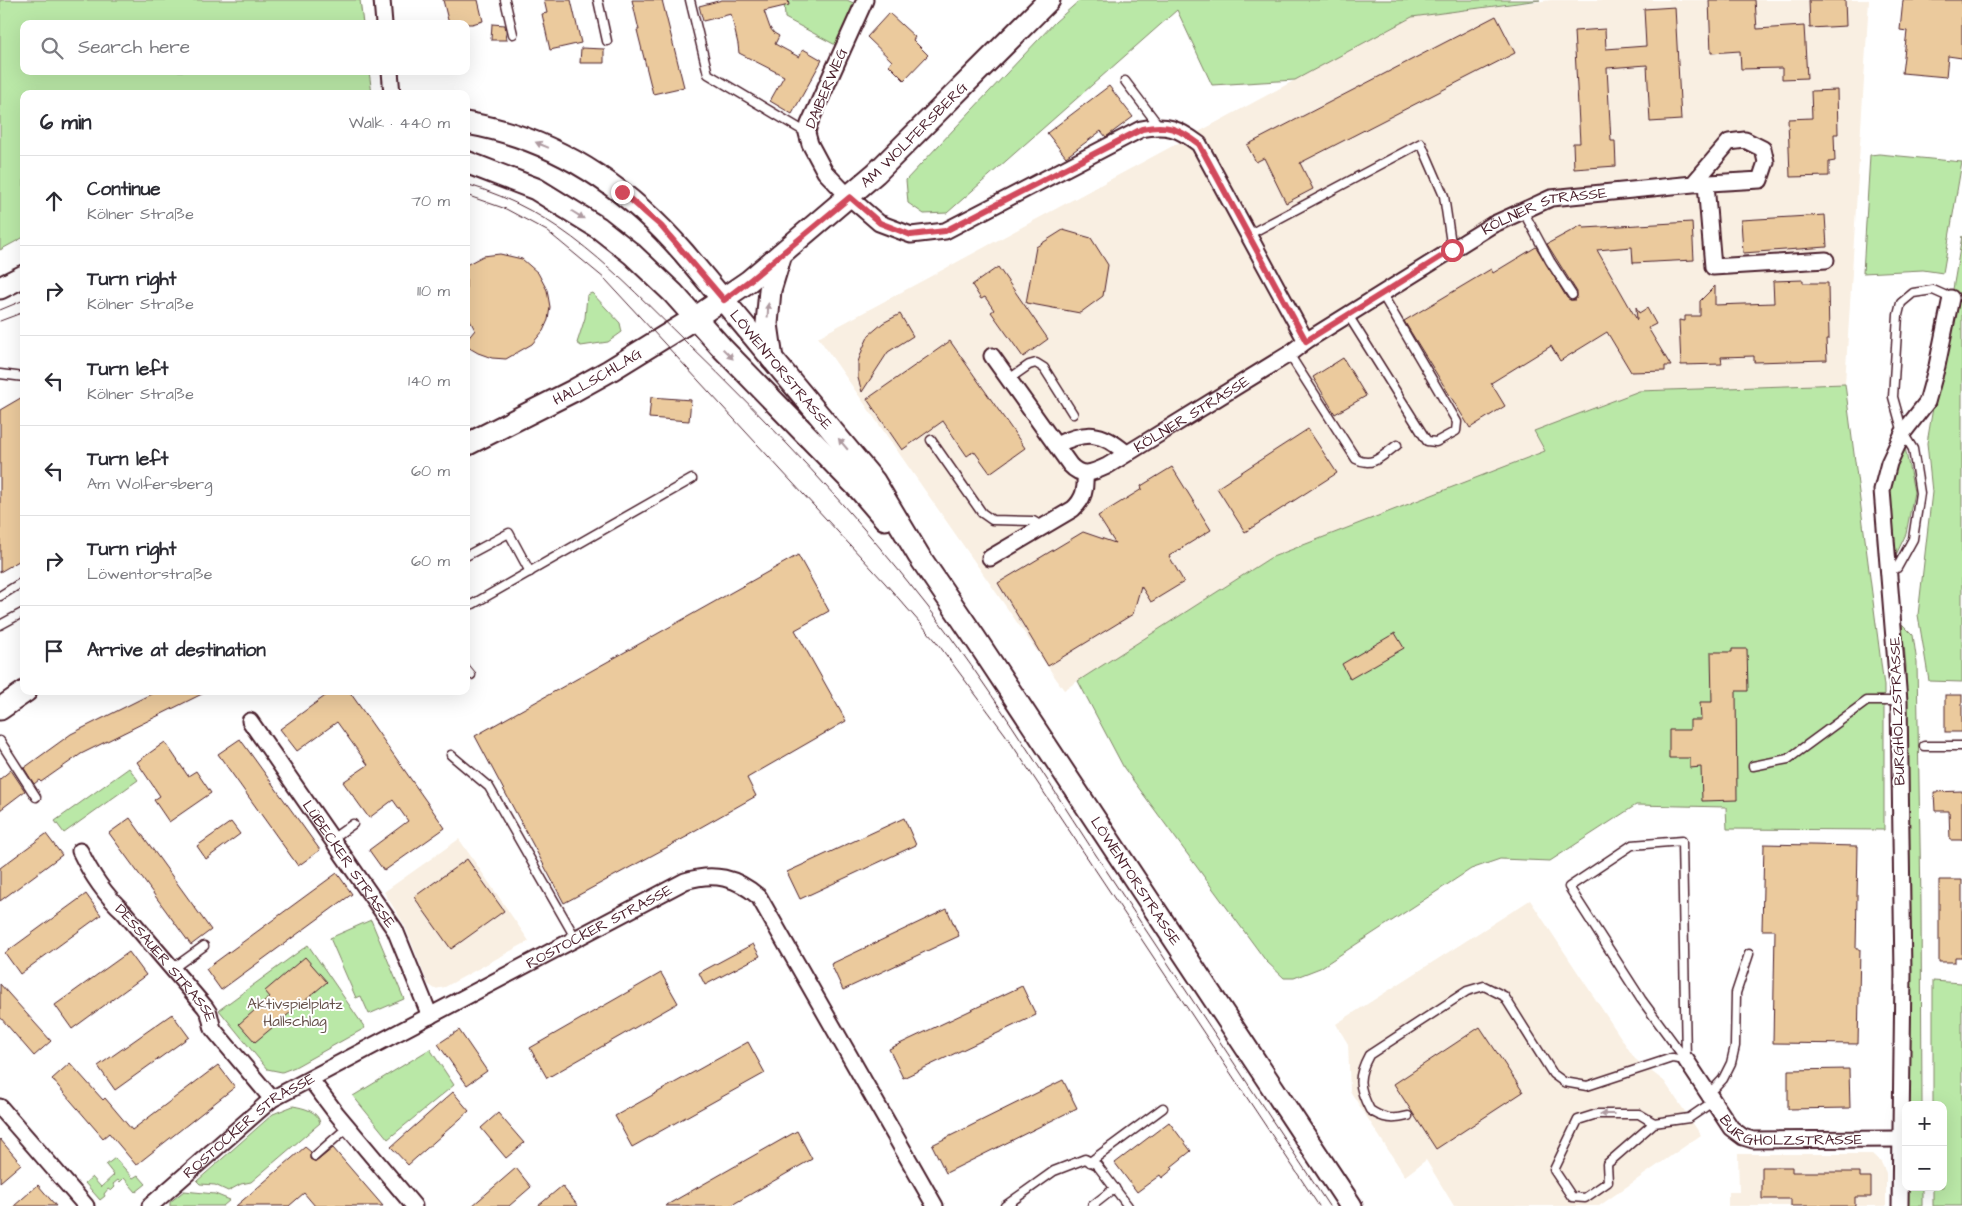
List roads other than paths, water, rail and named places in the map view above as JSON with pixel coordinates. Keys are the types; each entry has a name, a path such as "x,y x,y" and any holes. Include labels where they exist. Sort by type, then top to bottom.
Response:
{"main road":[{"name":"AM WOLFERSBERG","path":"724,300 850,197 876,173 1049,0"},
{"name":"LÖWENTORSTRASSE","path":"470,124 488,127 544,146 585,167 622,192 661,226 874,481 919,556 1351,1206"},
{"name":"LÖWENTORSTRASSE","path":"470,164 536,189 599,228 647,267 723,349 860,490 919,556"},
{"path":"772,359 768,324 770,290 781,254"},
{"path":"0,288 20,278"},
{"name":"HALLSCHLAG","path":"470,443 573,392 724,300"},
{"path":"0,709 20,695"}],"street":[{"path":"382,0 384,20"},
{"name":"DAIBERWEG","path":"850,197 825,172 810,144 807,133 809,124 865,0"},
{"path":"390,75 392,90"},
{"path":"850,197 880,223 911,235 945,231 1142,129 1159,126 1182,131 1199,144 1306,341"},
{"name":"KÖLNER STRASSE","path":"1085,474 1106,466 1289,354 1306,341 1492,225 1551,198 1699,184 1713,267 1826,260"},
{"name":"BURGHOLZSTRASSE","path":"1900,1206 1903,964 1900,700 1882,490 1889,463 1903,433 1928,402 1938,366 1951,298"},
{"path":"990,558 1073,509 1081,502 1085,492 1085,474 1075,470 992,356"},
{"name":"KÖLNER STRASSE","path":"1056,445 1072,437 1084,434 1103,437 1116,444 1126,453"},
{"name":"LÜBECKER STRASSE","path":"250,721 395,930 430,1016"},
{"name":"DESSAUER STRASSE","path":"80,851 91,873 110,900 123,911 209,1013 213,1029 272,1099"},
{"name":"ROSTOCKER STRASSE","path":"150,1206 272,1099 685,881 702,876 712,876 735,880 748,887 759,897 935,1206"},
{"name":"BURGHOLZSTRASSE","path":"1686,1060 1731,1128 1752,1140 1900,1139"},
{"path":"311,1080 414,1206"},
{"path":"0,1107 86,1206"}],"lane":[{"path":"505,0 513,34"},
{"path":"598,0 607,41"},
{"path":"690,0 708,74 807,133"},
{"path":"1125,81 1159,126"},
{"path":"1248,235 1421,143 1444,196 1452,250"},
{"path":"1524,211 1550,261 1572,295"},
{"path":"1888,570 1897,568 1913,539 1920,493 1913,450 1903,433 1893,397 1898,315 1901,303 1913,293 1933,290 1951,298"},
{"path":"1348,315 1427,441 1436,442 1456,430 1457,422 1382,294"},
{"path":"1289,354 1356,459 1369,464 1397,445"},
{"path":"1009,379 1029,365 1036,363 1044,368 1073,414"},
{"path":"0,374 20,376"},
{"path":"931,440 982,513 992,520 1033,521 1043,527"},
{"path":"473,604 692,479"},
{"path":"470,554 509,533 530,572"},
{"path":"0,596 20,584"},
{"path":"0,626 20,614"},
{"path":"1753,766 1788,759 1867,700 1900,700"},
{"path":"0,741 36,797"},
{"path":"1924,746 1962,746"},
{"path":"451,755 489,788 576,938"},
{"path":"332,840 353,824"},
{"path":"1682,841 1686,1060 1641,999 1569,887 1632,845 1682,841"},
{"path":"172,969 204,946"},
{"path":"1654,1123 1639,1114 1597,1114 1578,1120 1554,1170 1572,1197 1585,1198 1608,1182 1606,1164 1654,1123 1689,1118 1711,1097 1731,1063 1735,1046 1736,993 1749,954"},
{"path":"1408,1116 1398,1119 1387,1118 1370,1110 1361,1087 1361,1070 1369,1054 1467,991 1484,986 1504,996 1553,1074 1564,1082 1587,1086 1672,1058 1686,1060"},
{"path":"1090,1162 1163,1108"},
{"path":"315,1156 348,1127"},
{"path":"1006,1206 1054,1171 1085,1159 1098,1165 1128,1206"},
{"path":"1092,1206 1115,1188"}],"tram line":[{"path":"470,185 500,196 531,211 559,228 611,269 749,404 811,469 871,537 928,607 992,696 1329,1206"},
{"path":"470,196 506,209 547,231 605,279 885,583 935,640 1005,734 1319,1206"},
{"path":"0,310 20,302"},
{"path":"0,321 20,314"}],"park label":[{"name":"Aktivspielplatz Hallschlag","path":"295,1012"}]}
